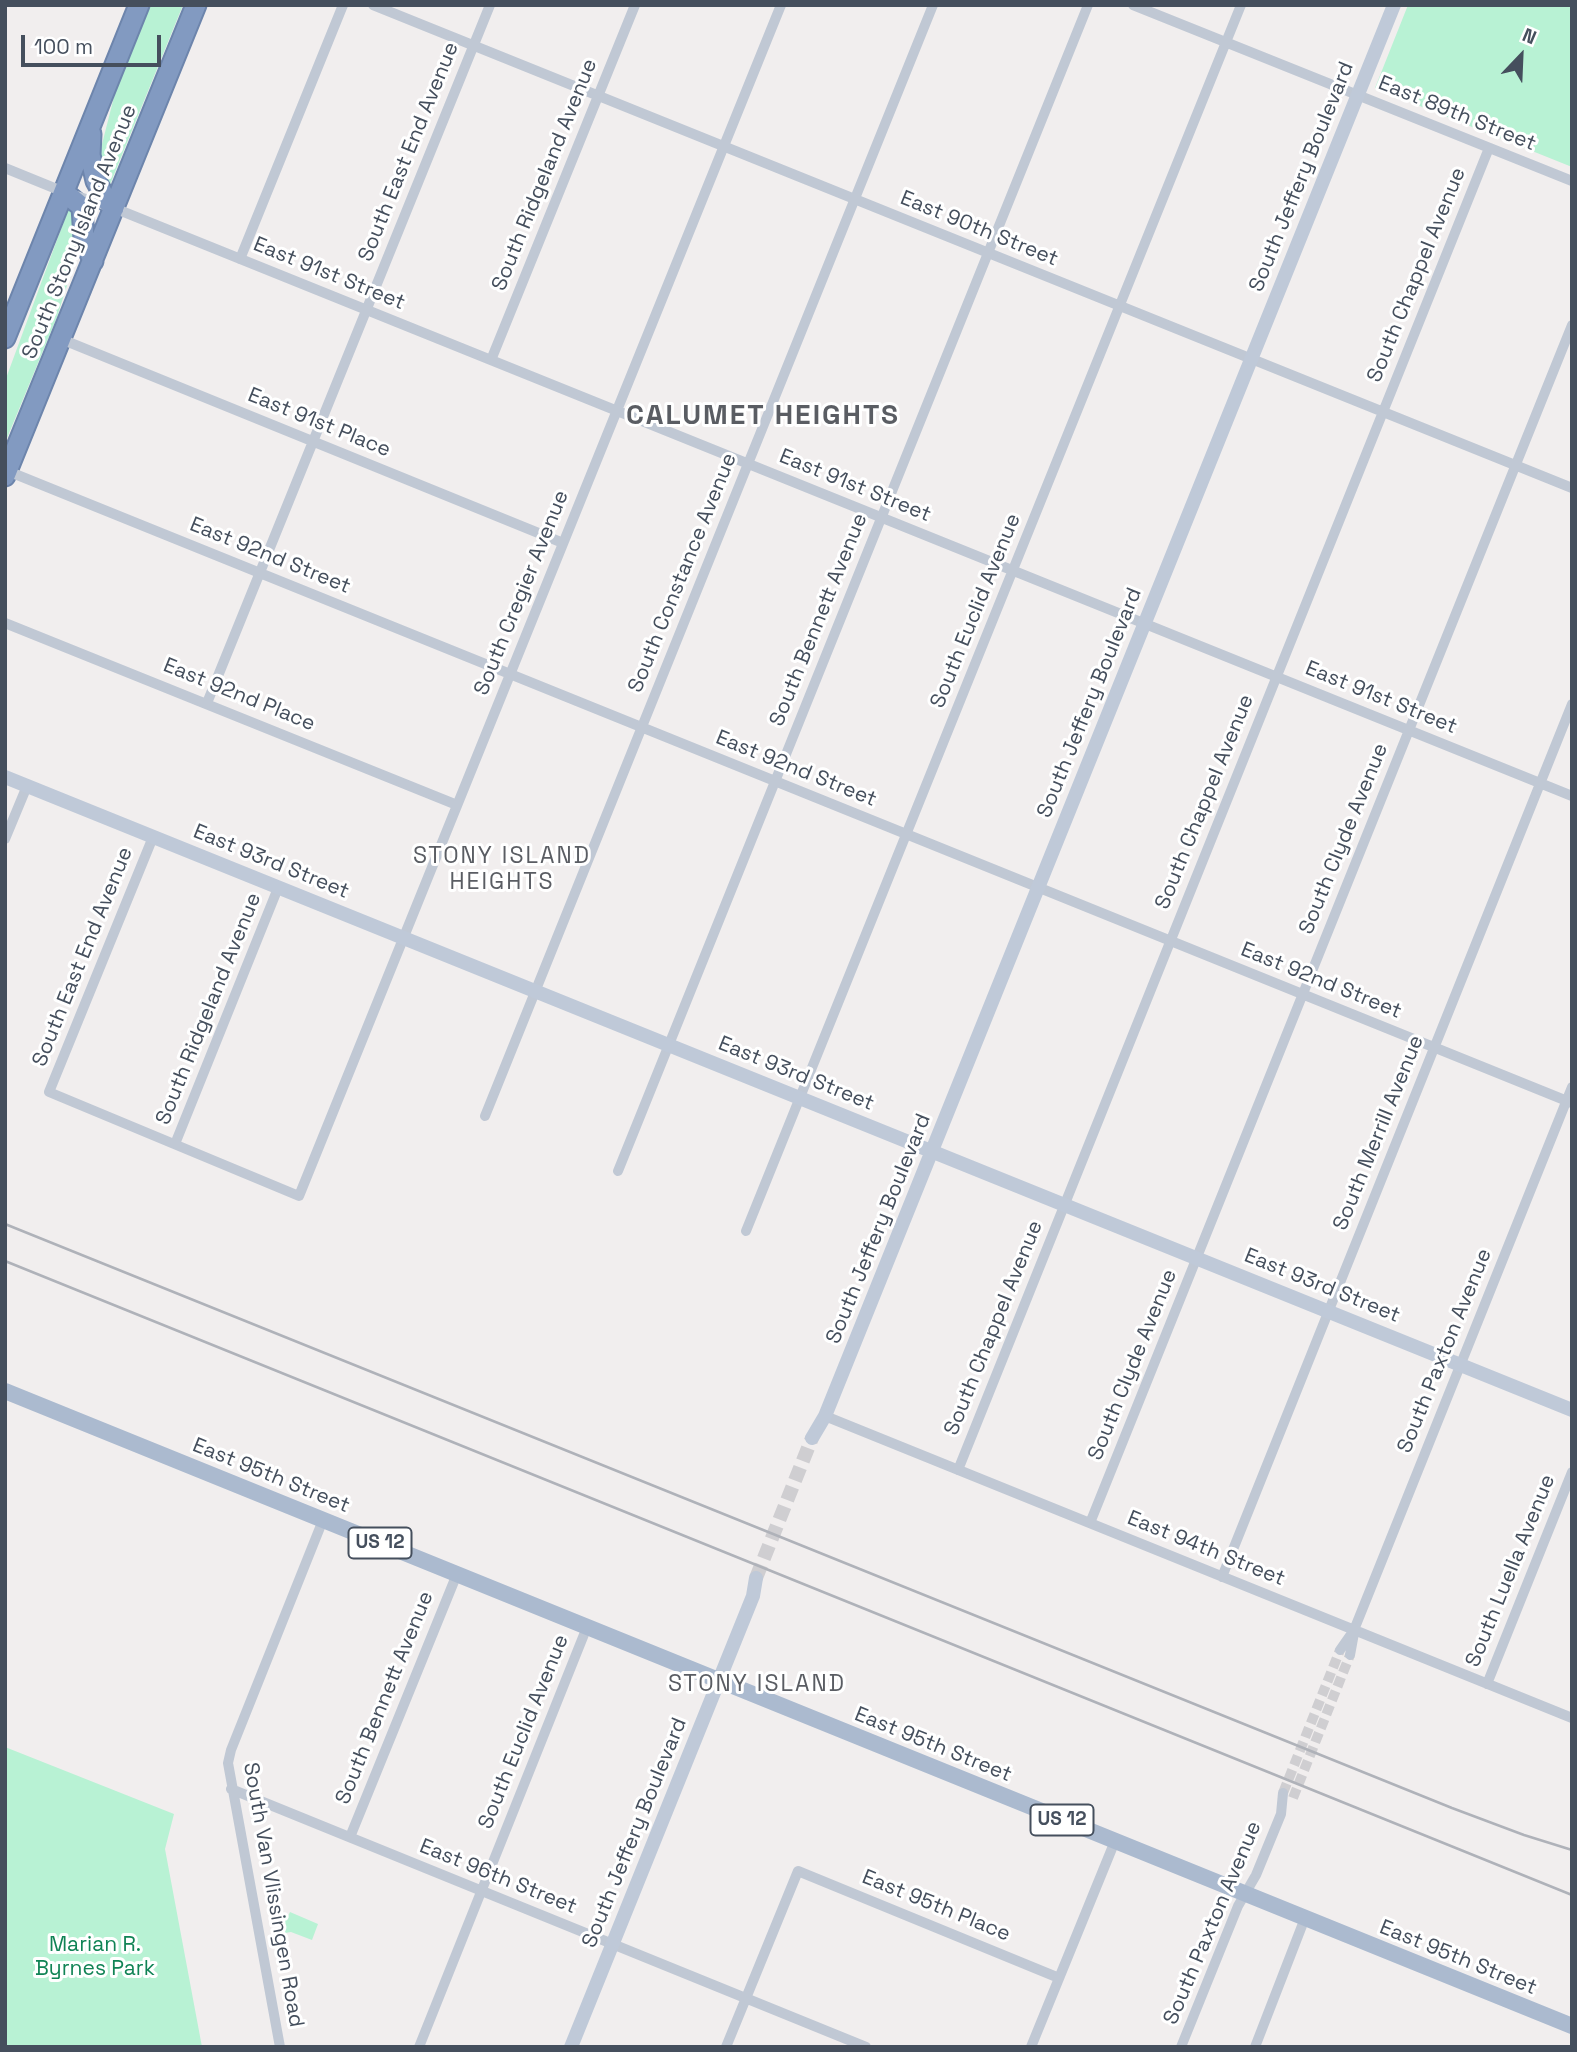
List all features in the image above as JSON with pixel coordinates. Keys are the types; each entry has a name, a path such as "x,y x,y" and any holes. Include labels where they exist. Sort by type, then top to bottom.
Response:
{"highway":[{"name":"South Stony Island Avenue","path":"5,338 139,5"},
{"name":"South Stony Island Avenue","path":"6,473 196,5"},
{"path":"91,125 90,155 96,181 114,208"},
{"path":"64,192 82,208 84,239 93,261"}],"main road":[{"name":"South Jeffery Boulevard","path":"817,1439 1394,5"},
{"name":"East 93rd Street","path":"5,777 1572,1410"},
{"name":"East 95th Street","path":"5,1391 1572,2026"},
{"name":"South Jeffery Boulevard","path":"571,2047 760,1580"}],"street":[{"path":"240,258 343,5"},
{"name":"East 90th Street","path":"373,5 1572,488"},
{"name":"South East End Avenue","path":"207,703 489,5"},
{"name":"South Ridgeland Avenue","path":"491,360 635,5"},
{"name":"South Cregier Avenue","path":"175,1144 299,1196 781,5"},
{"name":"South Constance Avenue","path":"485,1116 933,5"},
{"name":"South Bennett Avenue","path":"618,1171 1087,5"},
{"name":"East 89th Street","path":"1133,5 1572,181"},
{"name":"South Euclid Avenue","path":"746,1231 1241,5"},
{"name":"South Chappel Avenue","path":"958,1470 1489,148"},
{"name":"East 91st Street","path":"5,168 240,258 1572,796"},
{"name":"South Clyde Avenue","path":"1090,1523 1572,325"},
{"name":"East 91st Place","path":"61,339 563,543"},
{"name":"East 92nd Street","path":"6,473 1569,1102"},
{"name":"East 92nd Place","path":"5,623 457,805"},
{"name":"South Merrill Avenue","path":"1222,1577 1572,704"},
{"path":"5,839 27,786"},
{"name":"South East End Avenue","path":"153,837 49,1092 175,1144"},
{"name":"South Ridgeland Avenue","path":"175,1144 278,888"},
{"name":"South Paxton Avenue","path":"1345,1653 1569,1102 1572,1087"},
{"name":"East 94th Street","path":"825,1416 1572,1718"},
{"name":"South Luella Avenue","path":"1487,1684 1572,1472"},
{"name":"South Van Vlissingen Road","path":"280,2047 228,1763 323,1520"},
{"name":"South Bennett Avenue","path":"350,1838 457,1574"},
{"name":"South Euclid Avenue","path":"419,2047 587,1627"},
{"name":"East 96th Street","path":"231,1789 866,2047"},
{"name":"South Paxton Avenue","path":"1181,2047 1238,1906 1256,1875 1288,1796"},
{"path":"1031,2047 1115,1841"},
{"name":"East 95th Place","path":"746,1998 798,1871 1059,1978"},
{"path":"1255,2047 1305,1918"},
{"path":"726,2047 746,1998"}],"green space":[{"path":"150,5 183,5 109,187 101,185 99,156 116,89"},
{"path":"1408,5 1572,5 1572,167 1375,88"},
{"path":"68,210 75,212 76,257 57,317 5,443 5,381"},
{"name":"Marian R. Byrnes Park","path":"5,1747 174,1814 165,1849 202,2047 5,2047"},
{"path":"290,1912 318,1924 312,1940 291,1932 285,1933 282,1919"}],"tunnel":[{"path":"756,1578 812,1438"},
{"path":"1283,1793 1340,1650"},
{"path":"1293,1798 1350,1655"}],"railway":[{"path":"5,1224 1452,1808 1572,1850"},
{"path":"5,1261 1572,1895"}],"district":[{"name":"CALUMET HEIGHTS","path":"763,416"},
{"name":"STONY ISLAND HEIGHTS","path":"502,870"},
{"name":"STONY ISLAND","path":"757,1685"}]}
